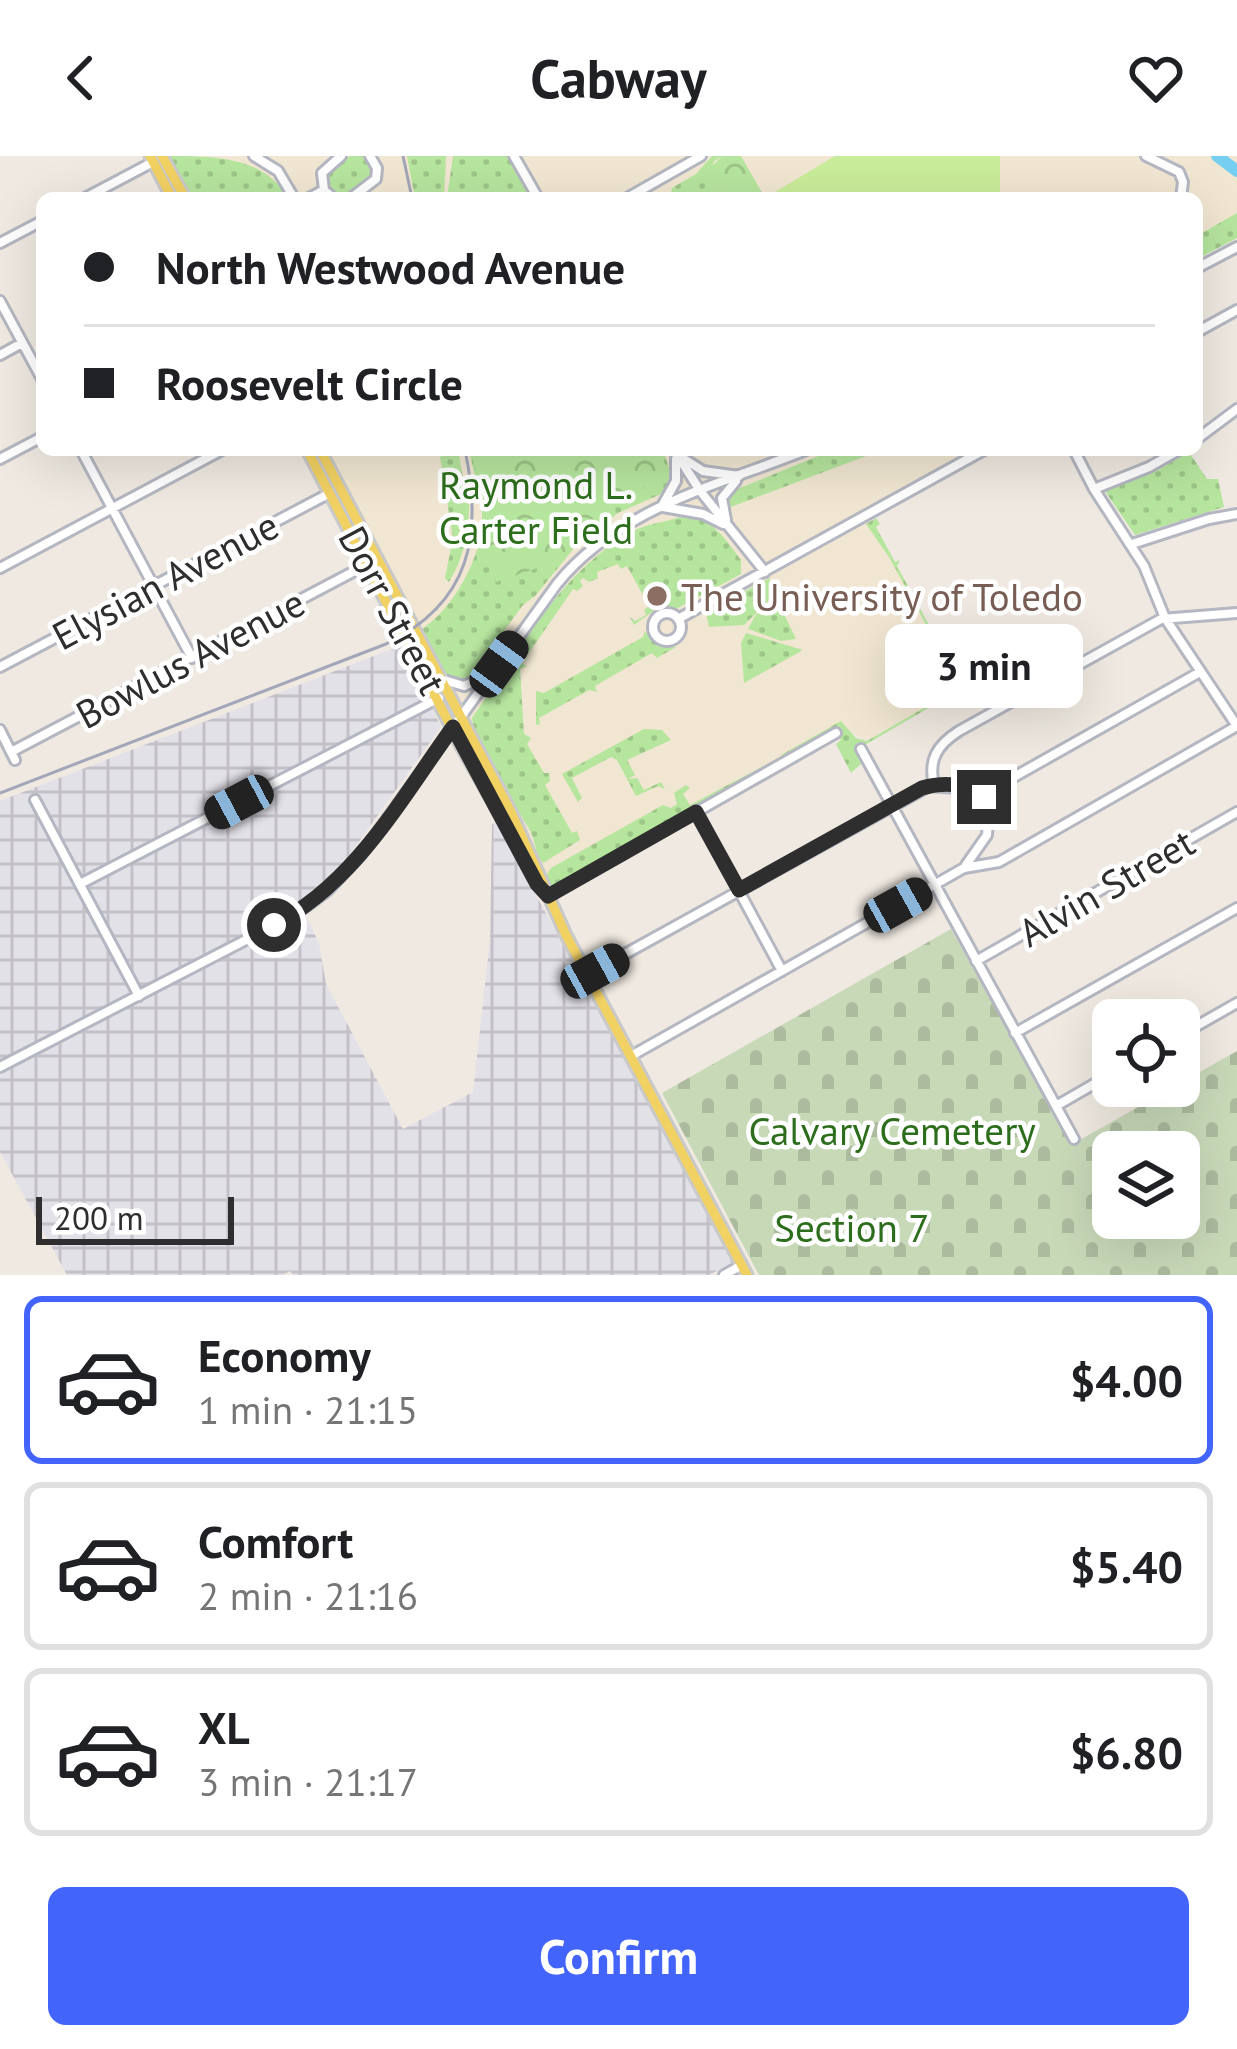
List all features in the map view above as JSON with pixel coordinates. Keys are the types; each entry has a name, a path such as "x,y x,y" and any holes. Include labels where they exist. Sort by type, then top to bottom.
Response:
{"main road":[{"path":"155,158 169,192"},
{"path":"155,158 180,192"},
{"name":"Dorr Street","path":"315,456 330,493 480,780 548,896"},
{"name":"Dorr Street","path":"316,456 325,472 332,471 524,838 587,975 745,1270"},
{"path":"497,809 517,839 524,838"}],"street":[{"path":"254,156 278,171 290,192"},
{"path":"326,192 321,178 324,168 341,156"},
{"path":"359,192 376,179 377,168 370,156"},
{"path":"514,156 535,192"},
{"path":"638,192 701,156"},
{"path":"1146,156 1179,172 1181,192"},
{"path":"96,192 155,158"},
{"path":"320,192 324,190"},
{"path":"0,243 36,224"},
{"path":"1203,265 1237,247"},
{"path":"0,301 36,368"},
{"path":"1203,329 1237,310"},
{"path":"0,356 22,343"},
{"path":"1203,434 1237,409"},
{"path":"0,459 36,440"},
{"path":"84,456 192,658"},
{"path":"0,568 211,456"},
{"path":"661,507 676,482 674,456"},
{"path":"677,456 765,572"},
{"path":"681,456 703,471 741,476"},
{"path":"0,1067 296,914 327,891 361,855 580,556 612,530 791,456"},
{"path":"678,619 973,456"},
{"path":"631,1056 964,868 993,863 1237,726 1165,618 1132,544 1077,456"},
{"path":"1094,489 1166,456"},
{"path":"729,527 722,498 741,476"},
{"name":"Elysian Avenue","path":"0,667 330,493"},
{"path":"661,507 703,514 729,527"},
{"path":"1132,544 1235,517"},
{"name":"Bowlus Avenue","path":"0,730 13,756 368,564"},
{"path":"934,785 932,762 949,737 1165,618 1237,613"},
{"path":"982,795 1200,672"},
{"path":"440,677 458,687 492,674"},
{"path":"80,884 439,698"},
{"path":"548,896 836,734"},
{"path":"861,749 1074,1139"},
{"path":"587,975 893,803 934,785 965,787 982,795 991,812 982,844 964,868"},
{"path":"35,800 139,996"},
{"path":"696,812 782,970"},
{"name":"Alvin Street","path":"976,961 1237,812"},
{"path":"982,844 985,857 993,863"},
{"path":"1016,1033 1237,908"},
{"path":"1200,1024 1237,1003"},
{"path":"1056,1106 1092,1085"},
{"path":"724,1275 745,1270"}],"shaded area":[{"path":"167,156 1237,156 1237,238 1203,256 1203,192 187,192"},
{"name":"The University of Toledo","path":"328,456 973,456 867,515 961,687 866,741 846,729 553,886"},
{"path":"402,645 441,727 343,864 299,902 319,943 326,984 403,1129 473,1092 490,940 492,824 497,822 733,1262 709,1275 293,1275 290,1271 283,1275 67,1275 0,1152 0,801"}],"green space":[{"path":"167,156 232,160 262,171 284,192 186,192"},
{"path":"363,156 370,161 372,177 352,192 334,192 326,184 327,173 336,163"},
{"path":"407,156 446,156 444,192 414,192"},
{"path":"453,156 507,156 528,192 448,192"},
{"path":"712,156 722,156 713,162 716,187 726,192 671,192"},
{"path":"722,156 741,156 762,192 726,192 716,187 708,170"},
{"path":"835,156 1000,156 1000,192 775,192"},
{"path":"1237,213 1237,238 1203,256 1203,233"},
{"path":"459,456 469,490 464,549 449,582 445,578 453,538 440,457"},
{"name":"Raymond L. Carter Field","path":"470,456 665,456 673,479 661,494 618,513 575,547 523,605 471,676 458,680 442,671 421,630 445,609 472,564 481,531"},
{"name":"Raymond L. Carter Field","path":"472,456 660,456 669,471 613,508 615,512 580,537 558,561 496,582"},
{"path":"818,456 866,456 728,508 730,492"},
{"path":"1182,456 1192,456 1207,479 1218,479 1224,507 1135,535 1105,491"},
{"path":"683,516 717,530 741,560 741,574 676,609 659,607 634,625 630,617 635,621 646,615 649,606 627,566 621,569 618,564 597,572 598,578 589,582 583,578 583,586 573,589 522,663 527,666 520,669 524,734 531,738 527,744 544,773 549,773 545,785 580,840 543,863 472,718 542,616 583,569 631,532"},
{"path":"876,518 880,524 876,527 895,562 900,560 897,566 936,638 943,638 938,641 955,671 960,669 964,675 961,689 858,749 863,762 851,773 836,744 841,740 835,731 785,758 781,755 841,721 856,738 867,741 960,687 866,524"},
{"path":"769,578 776,593 744,625 709,627 706,613"},
{"path":"769,607 783,612 796,639 781,641 748,629 756,614"},
{"path":"645,631 658,646 676,647 657,658 652,653 595,686 597,692 589,690 539,718 536,725 536,691 544,693 643,637"},
{"path":"746,633 803,650 744,683 741,643"},
{"path":"644,729 662,730 671,740 627,760 635,775 628,779 637,778 644,790 661,782 665,789 658,786 636,796 611,757 572,778 582,798 578,802 562,774"},
{"path":"777,759 561,885 552,886 546,876 551,868 663,805 671,808 677,804 674,793 686,785 690,788 683,794 690,805"},
{"name":"Calvary Cemetery","path":"951,929 1071,1145 1092,1133 1092,1239 1200,1239 1200,1131 1096,1131 1138,1107 1200,1107 1200,1072 1237,1051 1237,1275 759,1275 662,1093"}],"waterway":[{"path":"1217,156 1237,171"}],"railway":[{"path":"403,156 411,192"},
{"path":"0,793 386,644 415,627 437,608 464,563 472,510 466,456"}],"place":[{"name":"The University of Toledo","path":"657,596"}],"route":[{"path":"274,925 327,891 361,855 453,727 537,884 548,896 696,812 739,890 922,788 949,784 971,788 984,797"}],"park label":[{"name":"Section 7","path":"852,1227"}]}
